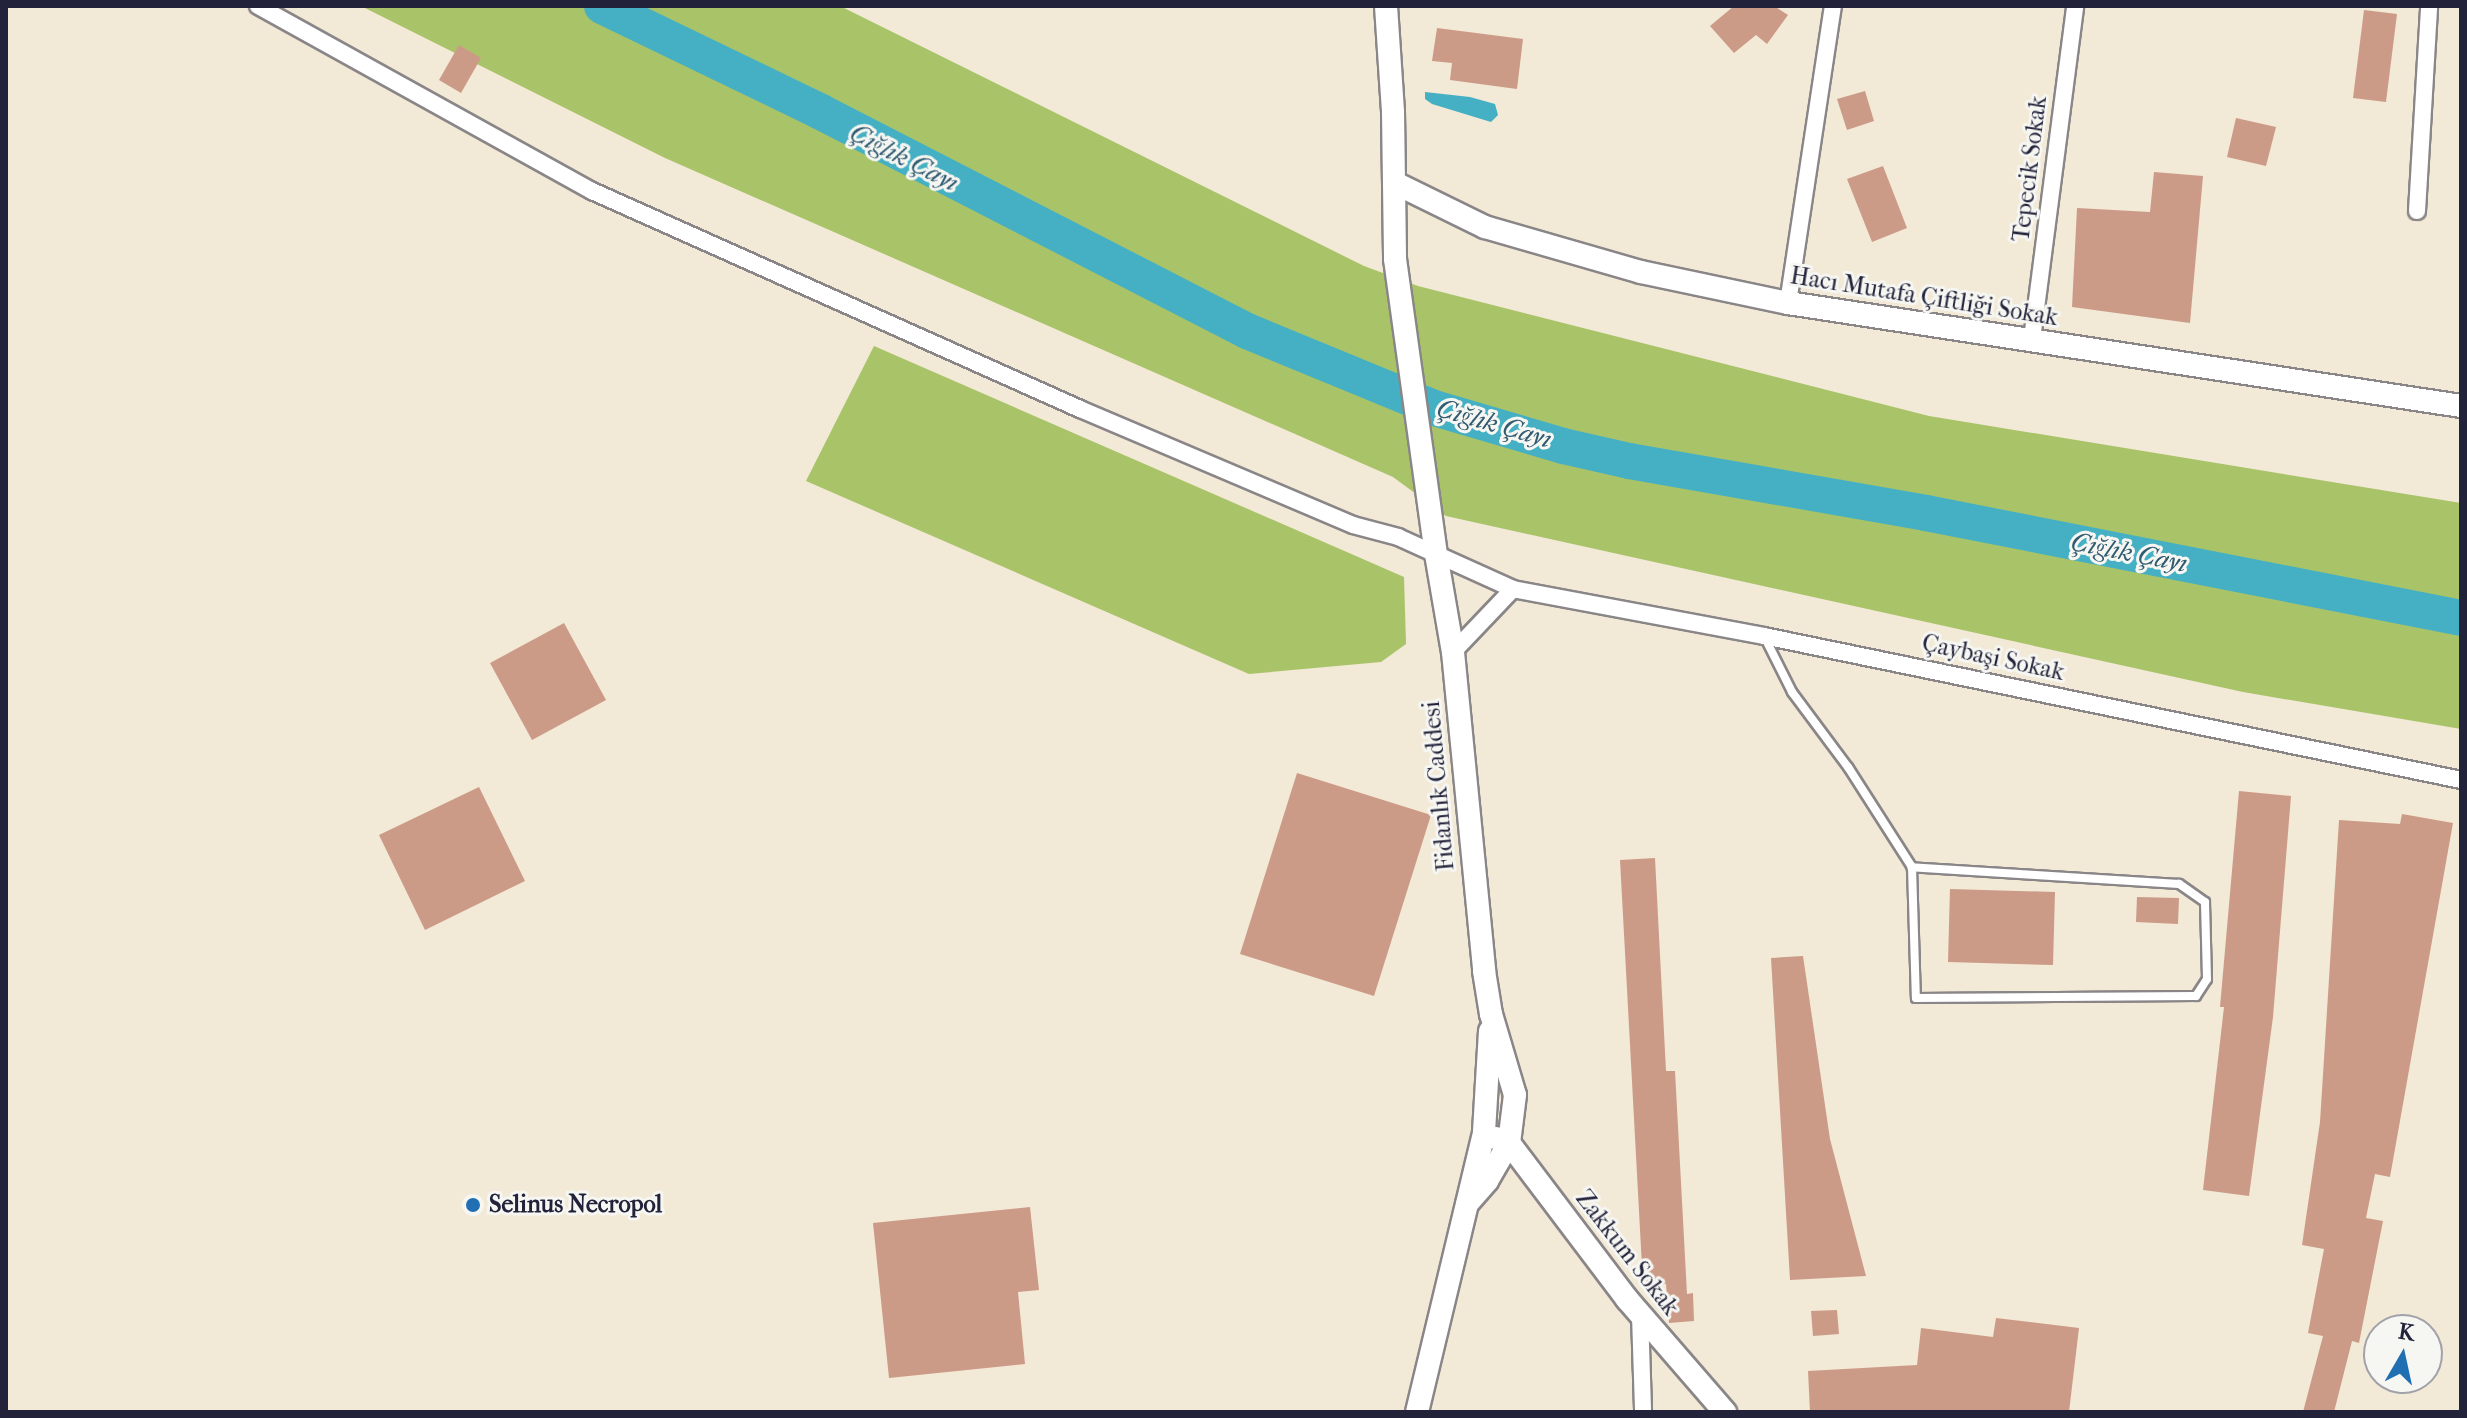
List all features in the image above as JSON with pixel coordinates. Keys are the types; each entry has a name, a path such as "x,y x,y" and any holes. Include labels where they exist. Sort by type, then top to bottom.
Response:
{"street":[{"name":"Çaybaşi Sokak","path":"258,6 592,191 1080,409 1353,525 1398,537 1513,589 1764,636 2461,780"},
{"name":"Fidanlık Caddesi","path":"1386,6 1395,183 1395,259 1436,554 1453,652 1491,1014 1515,1095 1509,1143 1487,1181 1467,1204"},
{"path":"1788,303 1833,6"},
{"name":"Tepecik Sokak","path":"2032,339 2075,6"},
{"path":"2417,211 2429,6"},
{"name":"Hacı Mutafa Çiftliği Sokak","path":"1395,183 1485,227 1641,272 1788,303 2461,406"},
{"path":"1453,652 1513,589"},
{"name":"Fidanlık Caddesi","path":"1417,1412 1484,1132 1491,1014"},
{"name":"Zakkum Sokak","path":"1484,1132 1509,1143 1640,1314 1725,1412"},
{"path":"1640,1314 1643,1412"}],"lane":[{"path":"1764,636 1792,692 1848,767 1912,867 1916,998 2196,996 2207,979 2205,902 2179,884 1912,867"}],"green space":[{"path":"361,6 840,6 1364,266 1418,286 1929,416 2461,503 2461,729 2243,692 1446,516 1393,477 665,158"},
{"path":"874,346 1404,577 1406,644 1381,662 1249,674 806,481"}],"water":[{"path":"1425,92 1470,97 1495,104 1498,115 1491,122 1432,104 1425,99"}],"building":[{"path":"1734,6 1774,6 1788,15 1767,44 1756,35 1734,53 1710,26"},
{"path":"2364,10 2397,14 2386,102 2353,98"},
{"path":"1437,28 1523,39 1517,89 1450,80 1452,63 1432,61"},
{"path":"459,45 481,58 461,93 439,80"},
{"path":"1865,91 1874,121 1847,130 1837,99"},
{"path":"2236,118 2276,127 2266,166 2227,157"},
{"path":"1883,166 1907,228 1872,242 1847,179"},
{"path":"2154,172 2203,176 2190,323 2072,307 2077,208 2150,212"},
{"path":"564,623 606,700 532,740 490,663"},
{"path":"1297,773 1431,815 1374,996 1240,954"},
{"path":"479,787 525,881 425,930 379,835"},
{"path":"2239,791 2291,796 2273,1017 2249,1196 2203,1190 2224,1007 2220,1007"},
{"path":"2402,814 2453,823 2390,1177 2375,1174 2366,1218 2383,1221 2359,1343 2352,1341 2334,1412 2303,1412 2323,1336 2308,1333 2324,1249 2302,1245 2320,1122 2339,820 2400,824"},
{"path":"1655,858 1666,1071 1675,1071 1687,1294 1693,1293 1694,1321 1669,1323 1666,1284 1643,1285 1620,860"},
{"path":"1950,889 2055,892 2053,965 1948,962"},
{"path":"2137,897 2179,898 2178,924 2136,922"},
{"path":"1803,956 1830,1139 1866,1276 1790,1280 1771,958"},
{"path":"1030,1207 1039,1290 1018,1292 1025,1364 889,1378 873,1223"},
{"path":"1837,1310 1839,1334 1813,1336 1811,1311"},
{"path":"1996,1318 2079,1328 2069,1412 1810,1412 1808,1371 1917,1365 1921,1328 1993,1337"}],"waterway":[{"name":"Çığlık Çayı","path":"602,6 821,112 1247,331 1434,408 1563,446 1629,461 1926,513 2461,618"}],"place":[{"name":"Selinus Necropol","path":"473,1205"}]}
